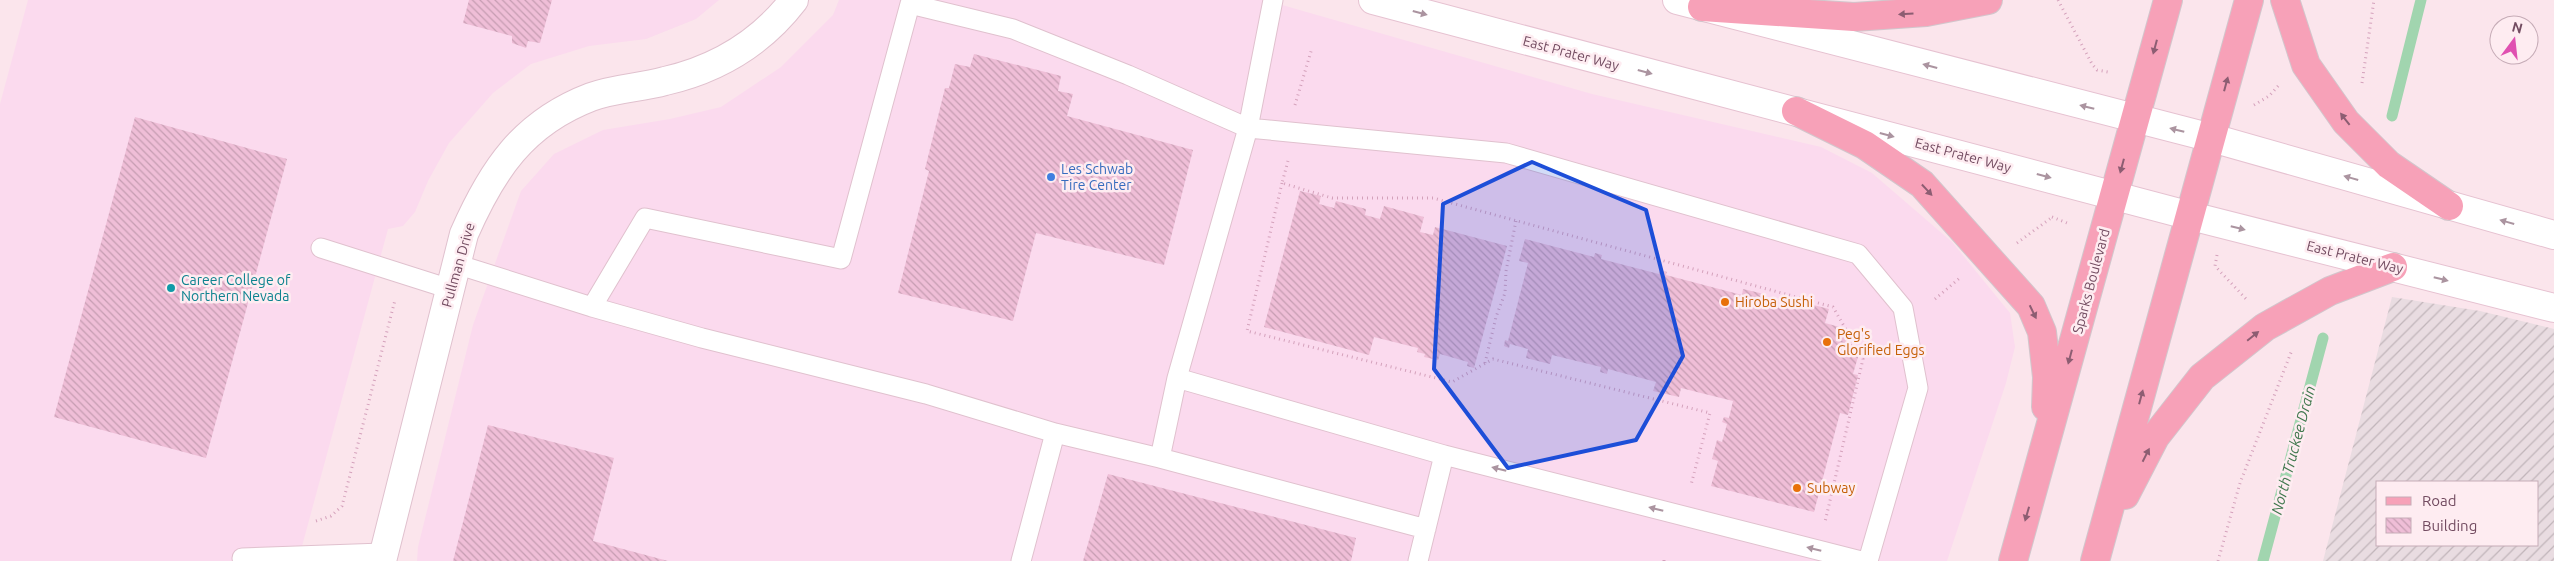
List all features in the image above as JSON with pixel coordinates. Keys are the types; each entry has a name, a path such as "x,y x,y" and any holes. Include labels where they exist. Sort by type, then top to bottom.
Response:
{"main road":[{"name":"Pullman Drive","path":"383,557 464,234 481,194 503,160 534,129 570,106 623,87 665,82 711,67 746,48 780,18 794,0"},
{"name":"East Prater Way","path":"1373,0 2191,216 2554,308"},
{"path":"1690,3 1854,18 1926,12 1988,0"},
{"name":"Sparks Boulevard","path":"2013,561 2168,0"},
{"path":"2098,553 2249,0"},
{"path":"2285,0 2306,65 2346,122 2389,165 2449,206"},
{"path":"1690,3 2212,138 2554,235"},
{"path":"1796,111 1865,145 1922,184 2031,306 2042,332 2047,377 2044,452"},
{"path":"2098,553 2155,437 2202,377 2265,327 2330,291 2394,267"}],"lane":[{"path":"1160,458 1177,378 1248,128 1273,0"},
{"path":"592,307 645,218 841,259 910,4 1013,29 1128,75 1248,128 1506,153 1858,254 1903,308 1918,388 1868,561"},
{"path":"321,248 401,273 453,276 592,307 702,338 926,394 1055,433 1160,458 1426,529"},
{"path":"1177,378 1444,455 1861,561"},
{"path":"1021,561 1055,433"},
{"path":"1418,561 1444,455"},
{"path":"242,558 383,557"}],"path":[{"path":"2058,0 2092,64 2097,70 2108,72"},
{"path":"2362,83 2374,0"},
{"path":"1312,48 1293,114 1288,162 1247,331 1452,382 1493,359 1710,413 1691,485"},
{"path":"2248,109 2269,96 2285,78"},
{"path":"1282,183 1332,198 1432,198 1833,307 1863,358 1824,524 1802,546"},
{"path":"2011,247 2051,218 2054,209"},
{"path":"2051,218 2067,223"},
{"path":"1485,363 1496,317 1506,293 1506,271 1516,221"},
{"path":"2218,250 2215,266 2251,304"},
{"path":"316,521 331,516 342,506 401,273"},
{"path":"1935,299 1963,275"},
{"path":"2218,561 2240,482 2293,348"}],"highlighted area":[{"path":"1532,162 1646,210 1683,356 1636,440 1508,468 1434,369 1443,204"}],"shaded area":[{"path":"28,0 719,0 696,19 646,39 589,46 531,64 493,93 449,143 428,181 415,212 403,226 388,229 298,561 0,561 0,104"},
{"path":"839,0 1265,0 1592,94 1821,147 1872,173 1952,242 2010,313 2015,347 2006,383 1947,561 417,561 418,547 473,325 521,191 554,154 603,130 670,119 721,107 781,67 833,15"},
{"path":"2392,297 2480,311 2554,329 2554,561 2323,561"}],"building":[{"path":"469,0 552,0 540,43 528,41 526,48 512,43 512,36 463,23"},
{"path":"974,54 1061,76 1058,91 1073,94 1067,116 1193,150 1164,265 1036,233 1013,321 898,293 929,171 925,169 945,88 949,88 955,64 970,67"},
{"name":"Career College of Northern Nevada","path":"135,117 287,159 206,458 54,417"},
{"path":"1300,191 1321,196 1319,204 1334,208 1336,201 1366,209 1365,215 1380,219 1384,206 1424,217 1420,232 1433,235 1435,227 1507,246 1474,368 1467,366 1468,362 1440,354 1438,360 1424,357 1425,354 1417,352 1418,348 1374,337 1369,355 1264,327"},
{"path":"1525,239 1594,257 1595,253 1602,255 1601,259 1659,274 1660,270 1667,272 1666,275 1742,295 1743,289 1764,294 1762,301 1791,309 1794,300 1829,309 1825,323 1843,328 1858,357 1853,374 1858,375 1848,415 1840,413 1814,512 1711,486 1718,461 1712,459 1717,440 1722,442 1727,424 1722,422 1724,417 1729,418 1733,401 1681,388 1679,397 1653,391 1656,382 1608,369 1607,374 1600,372 1601,367 1552,355 1550,364 1526,358 1528,349 1510,344 1509,348 1504,346 1505,340 1508,341 1528,263 1519,261"},
{"path":"488,425 614,458 593,541 668,561 453,561"},
{"path":"1108,474 1356,538 1351,561 1083,561"}],"waterway":[{"name":"North Truckee Drain","path":"2392,116 2421,0"},
{"name":"North Truckee Drain","path":"2263,561 2323,338"}],"place":[{"name":"Les Schwab Tire Center","path":"1051,177"},
{"name":"Career College of Northern Nevada","path":"171,288"},
{"name":"Hiroba Sushi","path":"1725,302"},
{"name":"Peg's Glorified Eggs","path":"1827,342"},
{"name":"Subway","path":"1797,488"}]}
